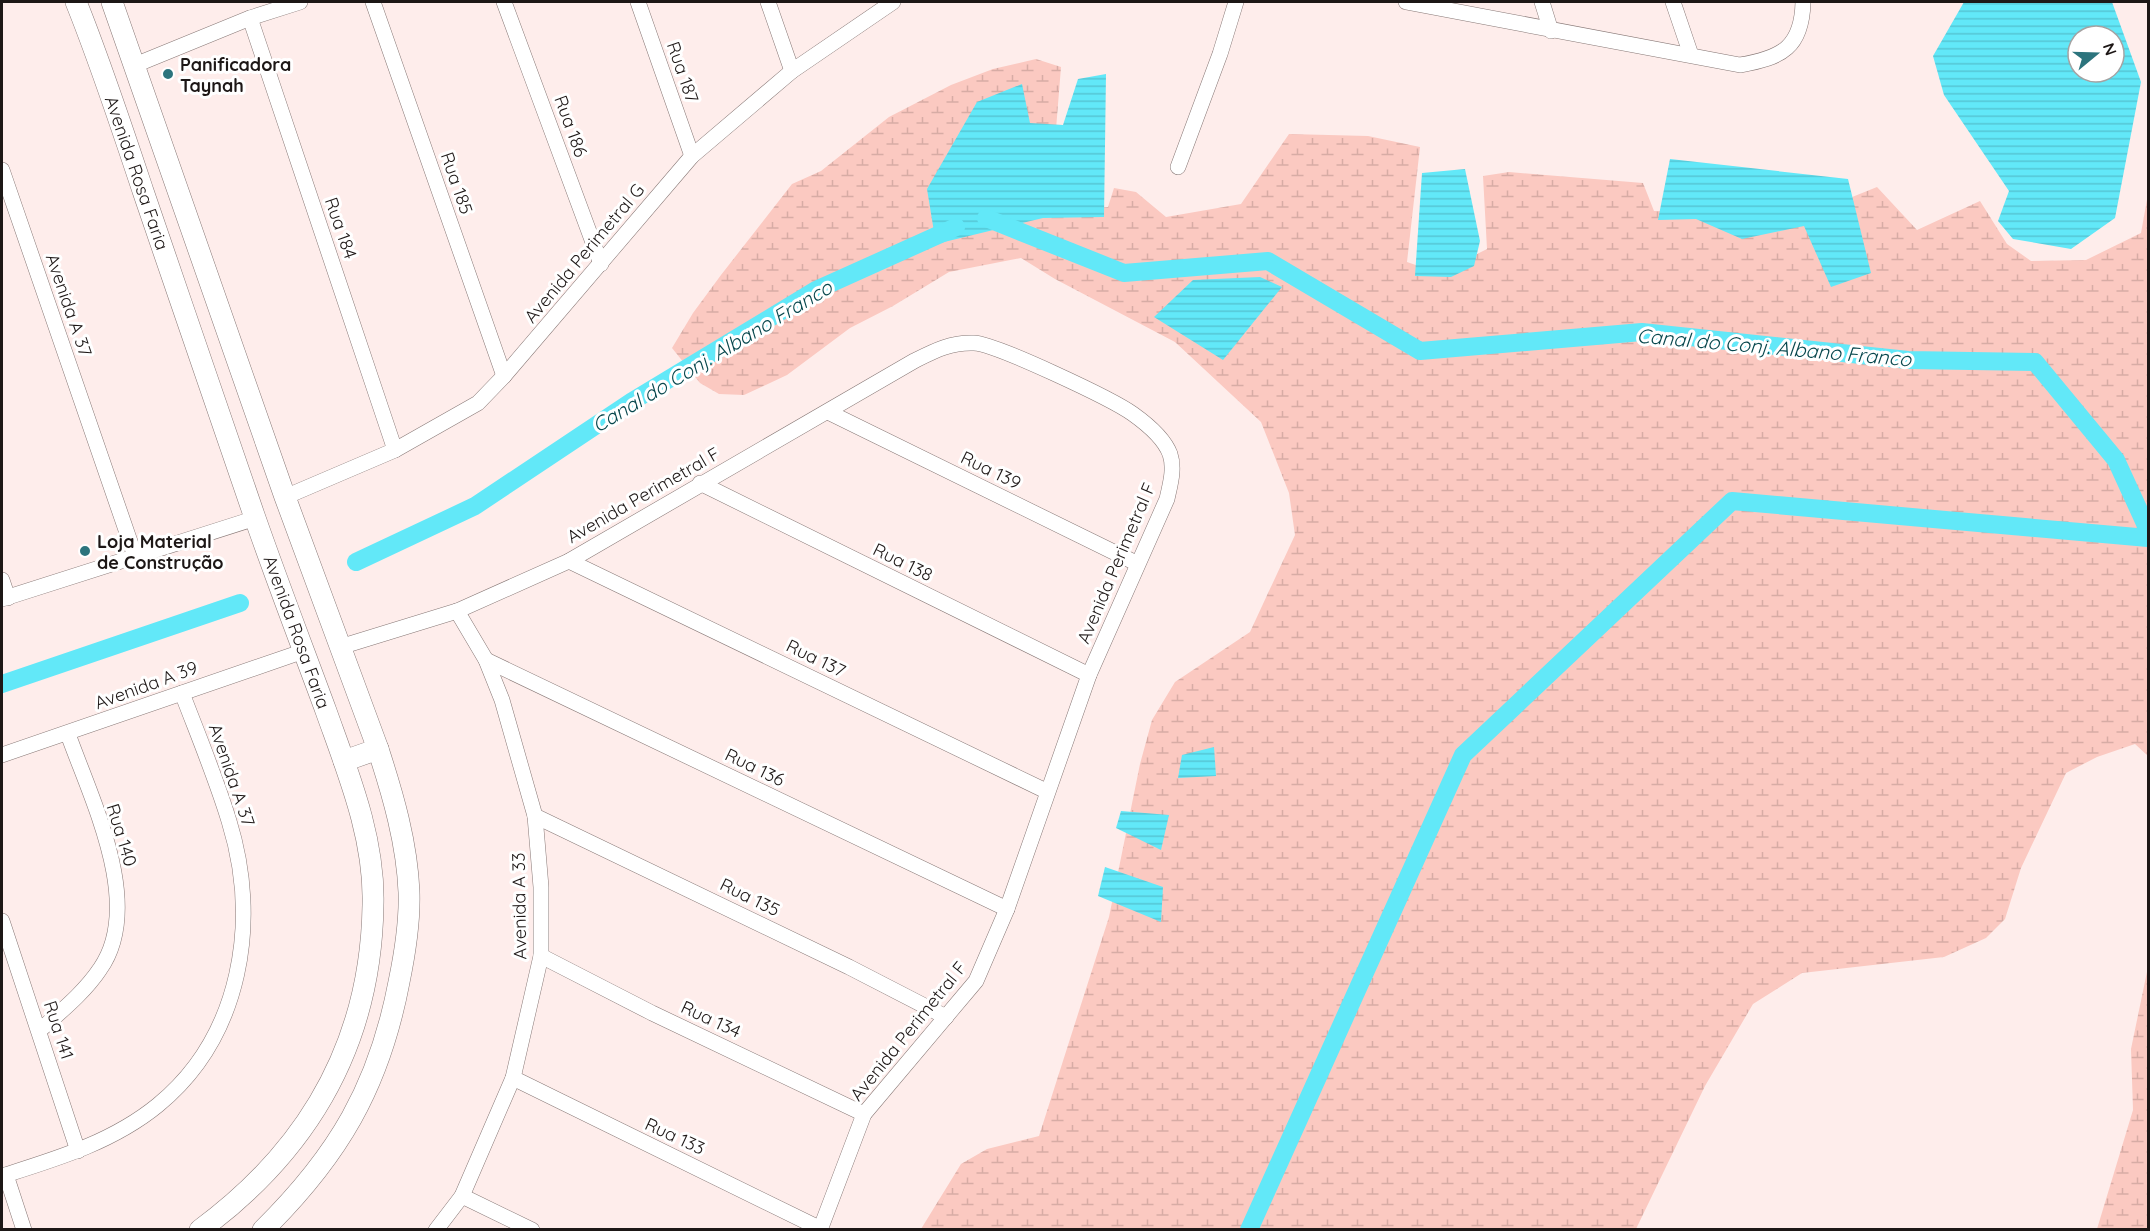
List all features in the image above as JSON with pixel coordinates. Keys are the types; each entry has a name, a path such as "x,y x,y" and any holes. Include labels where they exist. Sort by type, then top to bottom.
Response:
{"street":[{"name":"Avenida Rosa Faria","path":"76,2 255,518 344,761 371,860 374,901 372,934 360,1007 345,1052 304,1130 271,1170 238,1202 200,1230"},
{"name":"Avenida Rosa Faria","path":"112,2 285,497 378,749 390,784 405,849 409,893 405,951 391,1027 374,1076 357,1112 326,1159 291,1202 263,1230"},
{"path":"135,65 250,18 300,2"},
{"name":"Rua 185","path":"373,2 504,376"},
{"name":"Rua 186","path":"504,2 601,264"},
{"name":"Rua 187","path":"638,2 692,156"},
{"path":"768,2 792,71"},
{"name":"Avenida Perimetral G","path":"285,497 395,450 478,403 504,376 692,156 792,71 892,2"},
{"path":"1178,167 1221,54 1236,2"},
{"path":"1407,2 1551,31 1740,64 1762,61 1781,54 1794,42 1802,18 1803,2"},
{"path":"1542,2 1551,31"},
{"path":"1673,2 1691,55"},
{"name":"Rua 184","path":"250,18 395,450"},
{"path":"133,161 164,151"},
{"name":"Avenida A 37","path":"2,170 135,556"},
{"name":"Avenida Perimetral F","path":"340,647 457,611 569,561 700,483 946,345 976,343 1012,356 1132,413 1157,434 1170,454 1172,477 1167,499 1136,563 1089,675 1046,791 1007,909 976,981 864,1114 820,1229"},
{"name":"Rua 139","path":"828,412 1136,563"},
{"name":"Rua 138","path":"700,483 1089,675"},
{"path":"2,580 5,598 255,518"},
{"name":"Rua 137","path":"569,561 1046,791"},
{"name":"Avenida A 33","path":"436,1230 462,1196 513,1078 542,956 541,887 535,816 515,741 486,660 457,611"},
{"name":"Avenida A 39","path":"2,755 304,651"},
{"name":"Rua 136","path":"486,660 1007,909"},
{"name":"Avenida A 37","path":"4,1176 78,1151 122,1129 158,1105 180,1083 220,1026 233,995 244,919 241,882 230,823 182,693"},
{"name":"Rua 140","path":"39,1031 101,969 111,947 117,916 114,864 68,734"},
{"path":"344,761 378,749"},
{"name":"Rua 135","path":"535,816 849,967 946,1017"},
{"name":"Rua 141","path":"2,921 78,1151"},
{"name":"Rua 134","path":"542,956 652,1013 864,1114"},
{"name":"Rua 133","path":"513,1078 820,1229"},
{"path":"4,1176 24,1230"},
{"path":"462,1196 532,1230"}],"green space":[{"path":"1036,59 1061,67 1052,179 1074,210 1108,207 1114,188 1136,192 1166,217 1241,204 1289,134 1368,136 1420,147 1407,262 1439,273 1487,249 1483,176 1509,172 1643,183 1654,211 1810,214 1877,187 1917,230 1980,201 2007,244 2031,261 2086,260 2141,233 2148,194 2148,756 2135,744 2097,757 2066,773 2021,868 2005,919 1986,938 1944,957 1802,973 1753,1004 1705,1086 1636,1229 921,1229 961,1164 987,1149 1039,1136 1109,917 1140,764 1152,720 1175,682 1250,632 1295,535 1289,493 1261,422 1175,342 1055,279 1021,258 949,272 893,306 850,328 787,375 744,395 719,394 700,383 672,348 693,313 792,184 821,171 889,117 951,85 993,69"},
{"path":"2148,967 2148,1229 2097,1229 2133,1110 2131,1049"}],"water":[{"path":"1964,2 2112,2 2120,24 2066,24 2066,84 2126,84 2126,41 2141,82 2115,218 2071,249 2013,239 1998,221 2009,191 1944,95 1933,56"},
{"path":"1106,74 1104,217 1043,218 936,244 927,189 977,102 1022,84 1030,123 1063,125 1078,79"},
{"path":"1670,159 1848,179 1871,273 1831,287 1804,226 1742,239 1696,219 1658,220"},
{"path":"1465,169 1480,241 1474,266 1451,277 1415,276 1422,173"},
{"path":"1260,277 1282,287 1223,360 1154,317 1193,280"},
{"path":"1214,747 1216,776 1178,778 1182,755"},
{"path":"1121,811 1169,815 1161,850 1116,828"},
{"path":"1105,867 1163,887 1161,922 1098,896"}],"waterway":[{"name":"Canal do Conj. Albano Franco","path":"986,218 1124,273 1268,261 1420,351 1642,332 1908,360 2035,362 2116,460 2148,530"},
{"name":"Canal do Conj. Albano Franco","path":"356,562 475,506 631,402 816,290 956,227"},
{"path":"1249,1230 1463,755 1732,501 2148,538"},
{"name":"Canal do Conj. Albano Franco","path":"2,684 240,603"}],"place":[{"name":"Panificadora Taynah","path":"168,74"},
{"name":"Loja Material de Construção","path":"85,551"}]}
